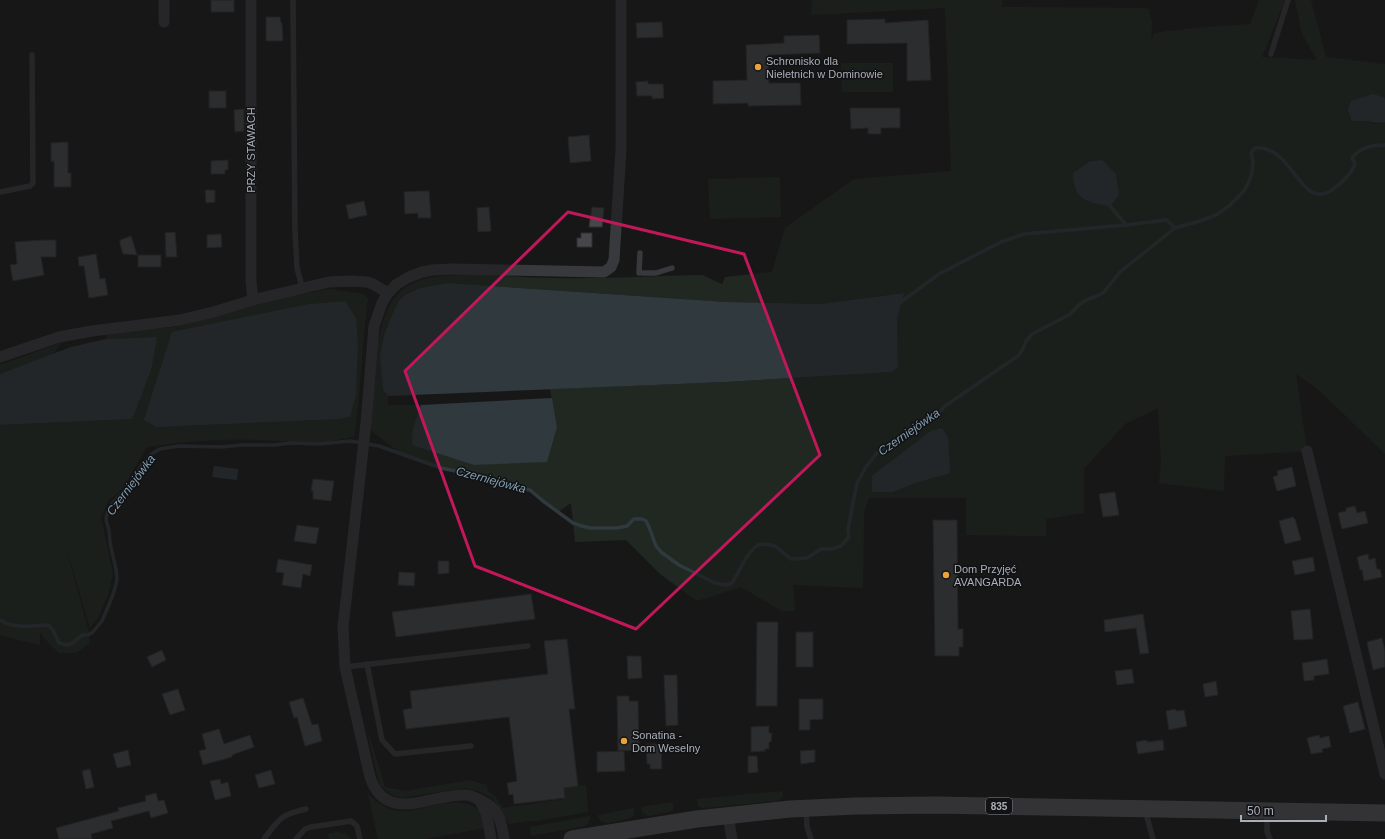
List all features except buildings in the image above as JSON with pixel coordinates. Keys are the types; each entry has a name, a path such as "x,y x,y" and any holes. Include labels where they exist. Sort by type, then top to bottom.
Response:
{"main road":[{"name":"835","path":"572,839 671,822 728,815 806,808 856,806 935,804 1385,813"}],"street":[{"path":"164,0 164,22"},
{"name":"PRZY STAWACH","path":"251,0 251,281 253,300"},
{"path":"504,839 498,815 491,805 479,799 471,796 458,795 404,804 392,802 381,796 374,787 370,777 345,667 343,627 366,423 374,326 379,308 388,293 397,284 409,277 433,270 598,272 606,271 611,267 614,260 621,150 621,0"},
{"path":"0,357 59,337 92,331 180,320 302,287 329,282 350,281 373,284 388,293"},
{"path":"1307,451 1385,774"},
{"path":"479,799 487,815 491,839"},
{"path":"728,815 732,839"}],"lane":[{"path":"293,0 295,231 297,268 302,287"},
{"path":"1271,54 1288,0"},
{"path":"0,192 30,186 33,183 32,55"},
{"path":"640,253 641,273 656,273 672,268"},
{"path":"345,667 528,646"},
{"path":"367,664 382,740 394,754 471,746"},
{"path":"806,808 807,827 811,839"},
{"path":"1147,808 1147,817 1153,839"},
{"path":"264,839 277,822 285,815 306,810"},
{"path":"1267,810 1267,832 1270,839"},
{"path":"296,839 305,829 311,827 351,821 357,826 360,839"}],"highlighted area":[{"path":"568,212 744,254 820,455 636,629 475,566 405,371"}],"shaded area":[{"path":"812,0 1002,0 1002,7 1144,8 1149,9 1152,23 1151,43 1154,33 1250,24 1259,0 1285,0 1262,57 1317,60 1302,34 1295,0 1311,0 1326,57 1385,64 1385,99 1384,97 1373,94 1363,98 1358,122 1364,121 1375,124 1385,122 1385,454 1318,389 1296,374 1307,451 1225,456 1224,491 1159,483 1161,462 1158,408 1125,424 1084,469 1084,513 1046,519 1046,536 966,535 966,498 869,498 864,512 863,588 793,585 795,611 782,611 741,587 697,601 660,574 626,540 575,542 571,503 558,512 530,490 483,480 465,473 441,468 403,455 374,433 370,428 374,378 379,339 383,322 389,307 396,296 414,282 430,278 465,275 539,278 609,278 702,275 722,284 725,277 772,272 785,228 854,179 951,171 945,8 811,15","holes":["446,283 727,302 821,304 903,293 897,318 898,366 891,372 726,382 550,389 557,427 413,428 421,405 388,405 388,396 383,390 380,356 421,288","948,438 915,483 893,492"]},
{"path":"841,63 893,63 893,92 842,92"},
{"path":"1373,94 1384,97 1385,99 1385,122 1376,123 1352,121 1348,110 1351,101"},
{"path":"1102,160 1116,174 1119,195 1110,206 1088,201 1083,198 1076,189 1074,182 1073,173 1089,162"},
{"path":"780,177 781,217 710,219 708,179"},
{"path":"447,283 727,302 821,304 904,293 897,318 898,367 891,372 726,382 388,396 383,390 380,356 384,336 399,301 405,295 421,288"},
{"path":"330,289 364,294 368,299 359,402 354,436 320,442 248,439 176,443 147,447 122,489 108,501 101,518 113,574 108,595 98,618 90,628 62,533 88,629 90,643 76,653 59,653 40,632 40,645 0,635 0,425 132,419 157,337 106,339 107,333 175,327 281,298","holes":["344,301 356,318 358,343 356,396 350,417 339,419 156,427 309,304"]},
{"path":"345,301 356,318 358,343 356,396 350,417 339,419 156,427 144,420 172,332 309,304"},
{"path":"157,337 151,370 132,419 0,425 0,374 71,347 106,339"},
{"path":"61,343 53,354 0,374 0,365"},
{"path":"552,398 557,427 547,462 474,465 412,445 413,428 421,405"},
{"path":"942,428 948,438 950,473 915,483 893,492 872,492 872,476 931,431"},
{"path":"214,466 238,469 237,480 212,477"},
{"path":"369,734 385,787 406,791 470,780 486,785 488,791 495,796 503,808 565,799 564,788 586,785 588,812 537,821 509,824 507,819 504,820 502,812 495,801 485,794 472,789 464,788 401,798 389,793 381,786"},
{"path":"783,791 783,797 777,801 703,808 698,806 697,799"},
{"path":"368,794 384,807 399,811 414,810 445,803 465,803 480,813 483,818 485,828 425,839 378,839"},
{"path":"673,802 673,810 670,812 648,816 642,812 641,807"},
{"path":"634,808 634,815 621,820 606,823 601,821 598,817 598,815"},
{"path":"590,816 590,820 585,826 531,836 530,827"},
{"path":"337,832 345,834 352,839 329,839 328,834"}],"waterway":[{"name":"Czerniejówka","path":"0,620 17,626 48,625 53,630 59,643 66,645 73,643 82,635 88,635 93,632 102,621 113,595 117,580 106,520 107,513 112,504 128,487 142,465 153,453 160,449 179,446 221,447 291,443 319,444 350,441 379,446 441,468 465,473 483,480 530,490 573,523 582,526 590,528 617,528 627,526 634,519 642,519 646,521 656,546 661,552 679,565 715,583 726,585 732,583 746,558 758,545 767,544 775,546 791,559 807,558 821,549 832,549 841,546 849,537 848,529 857,483 866,467 876,454 912,429 937,415 945,406 1018,356 1026,341 1032,334 1069,315 1079,305 1088,299 1103,293 1120,272 1175,228 1216,215 1229,206 1243,192 1249,182 1253,161 1251,153 1255,148 1268,150 1279,157 1289,166 1305,187 1314,193 1324,194 1336,187 1347,177 1355,164 1352,158 1355,154 1371,146 1385,145"},
{"path":"1110,206 1126,225 1167,220 1175,228"},
{"path":"901,302 939,274 1001,242 1024,234 1126,225"}],"place":[{"name":"Schronisko dla Nieletnich w Dominowie","path":"758,67"},
{"name":"Dom Przyjęć AVANGARDA","path":"946,575"},
{"name":"Sonatina - Dom Weselny","path":"624,741"}]}
